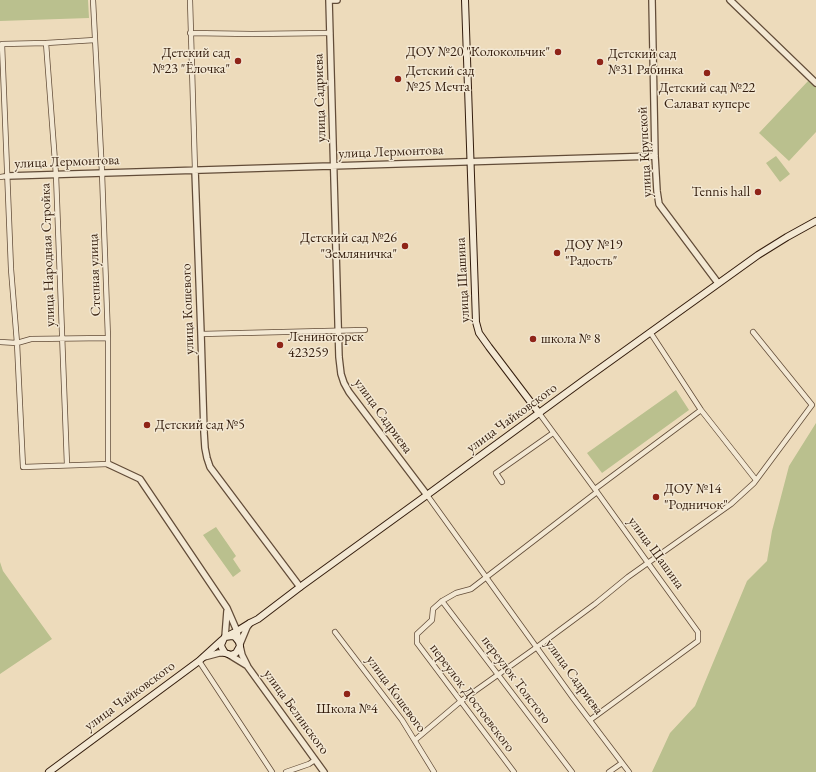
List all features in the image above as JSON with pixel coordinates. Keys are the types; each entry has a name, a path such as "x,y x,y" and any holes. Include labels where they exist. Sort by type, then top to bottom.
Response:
{"main road":[{"name":"улица Шашина","path":"465,0 476,322 479,333 539,413"},
{"name":"улица Чайковского","path":"49,772 201,659 225,638 250,623 427,496 718,283 763,251 816,221"},
{"path":"232,636 237,639 240,645 234,654 226,654 221,645 225,638 232,636"}],"street":[{"name":"Степная улица","path":"93,0 102,173 108,338 108,464"},
{"name":"улица Кошевого","path":"190,0 206,458 210,467 300,587"},
{"path":"329,0 337,0"},
{"name":"улица Садриева","path":"329,0 340,368 344,383 349,392 629,772"},
{"name":"улица Крупской","path":"652,0 655,156 659,204 718,283"},
{"path":"730,0 772,42 816,82"},
{"path":"190,32 252,34 330,33"},
{"path":"95,40 2,44 11,269 17,343 23,466 108,464 140,479 227,608 237,631 242,655 248,667"},
{"name":"улица Народная Стройка","path":"46,43 56,175 67,465"},
{"name":"улица Лермонтова","path":"7,176 655,156"},
{"path":"0,176 7,176"},
{"path":"201,334 364,330"},
{"path":"650,332 701,410 756,480"},
{"path":"415,740 461,701 595,604 628,577 731,504 756,480 812,405 753,332"},
{"path":"0,342 17,343 31,339 108,338"},
{"path":"442,601 456,593 472,589 596,490 701,410"},
{"name":"улица Шашина","path":"539,413 698,632 698,641 590,720"},
{"path":"502,482 496,473 553,433"},
{"name":"переулок Толстого","path":"442,601 572,772"},
{"name":"переулок Достоевского","path":"442,601 433,609 432,620 417,634 417,643 514,772"},
{"path":"225,638 227,608"},
{"path":"240,645 250,623"},
{"name":"улица Кошевого","path":"335,632 402,720 434,772"},
{"path":"248,667 226,654 219,653 201,659 272,772"},
{"name":"улица Белинского","path":"248,667 324,772"},
{"path":"286,772 309,764 315,760"},
{"path":"609,772 622,763"}],"green space":[{"path":"0,0 88,0 89,18 0,21"},
{"path":"809,80 816,87 816,132 789,161 759,133"},
{"path":"776,156 790,174 780,182 766,163"},
{"path":"676,390 689,410 602,473 587,453"},
{"path":"816,423 816,772 652,772 670,733 695,706 747,581 767,561 772,531 789,466"},
{"path":"216,527 236,556 233,559 241,571 233,577 203,535"},
{"path":"0,562 3,571 52,639 0,674"}],"place":[{"name":"ДОУ №20 \"Колокольчик\"","path":"558,52"},
{"name":"Детский сад №23 \"Ёлочка\"","path":"238,61"},
{"name":"Детский сад №31 Рябинка","path":"600,62"},
{"name":"Детский сад №22 Салават купере","path":"707,73"},
{"name":"Детский сад №25 Мечта","path":"398,79"},
{"name":"Tennis hall","path":"758,192"},
{"name":"Детский сад №26 \"Земляничка\"","path":"405,246"},
{"name":"ДОУ №19 \"Радость\"","path":"557,253"},
{"name":"школа № 8","path":"533,339"},
{"name":"Лениногорск 423259","path":"280,345"},
{"name":"Детский сад №5","path":"147,425"},
{"name":"ДОУ №14 \"Родничок\"","path":"656,497"},
{"name":"Школа №4","path":"347,694"}]}
